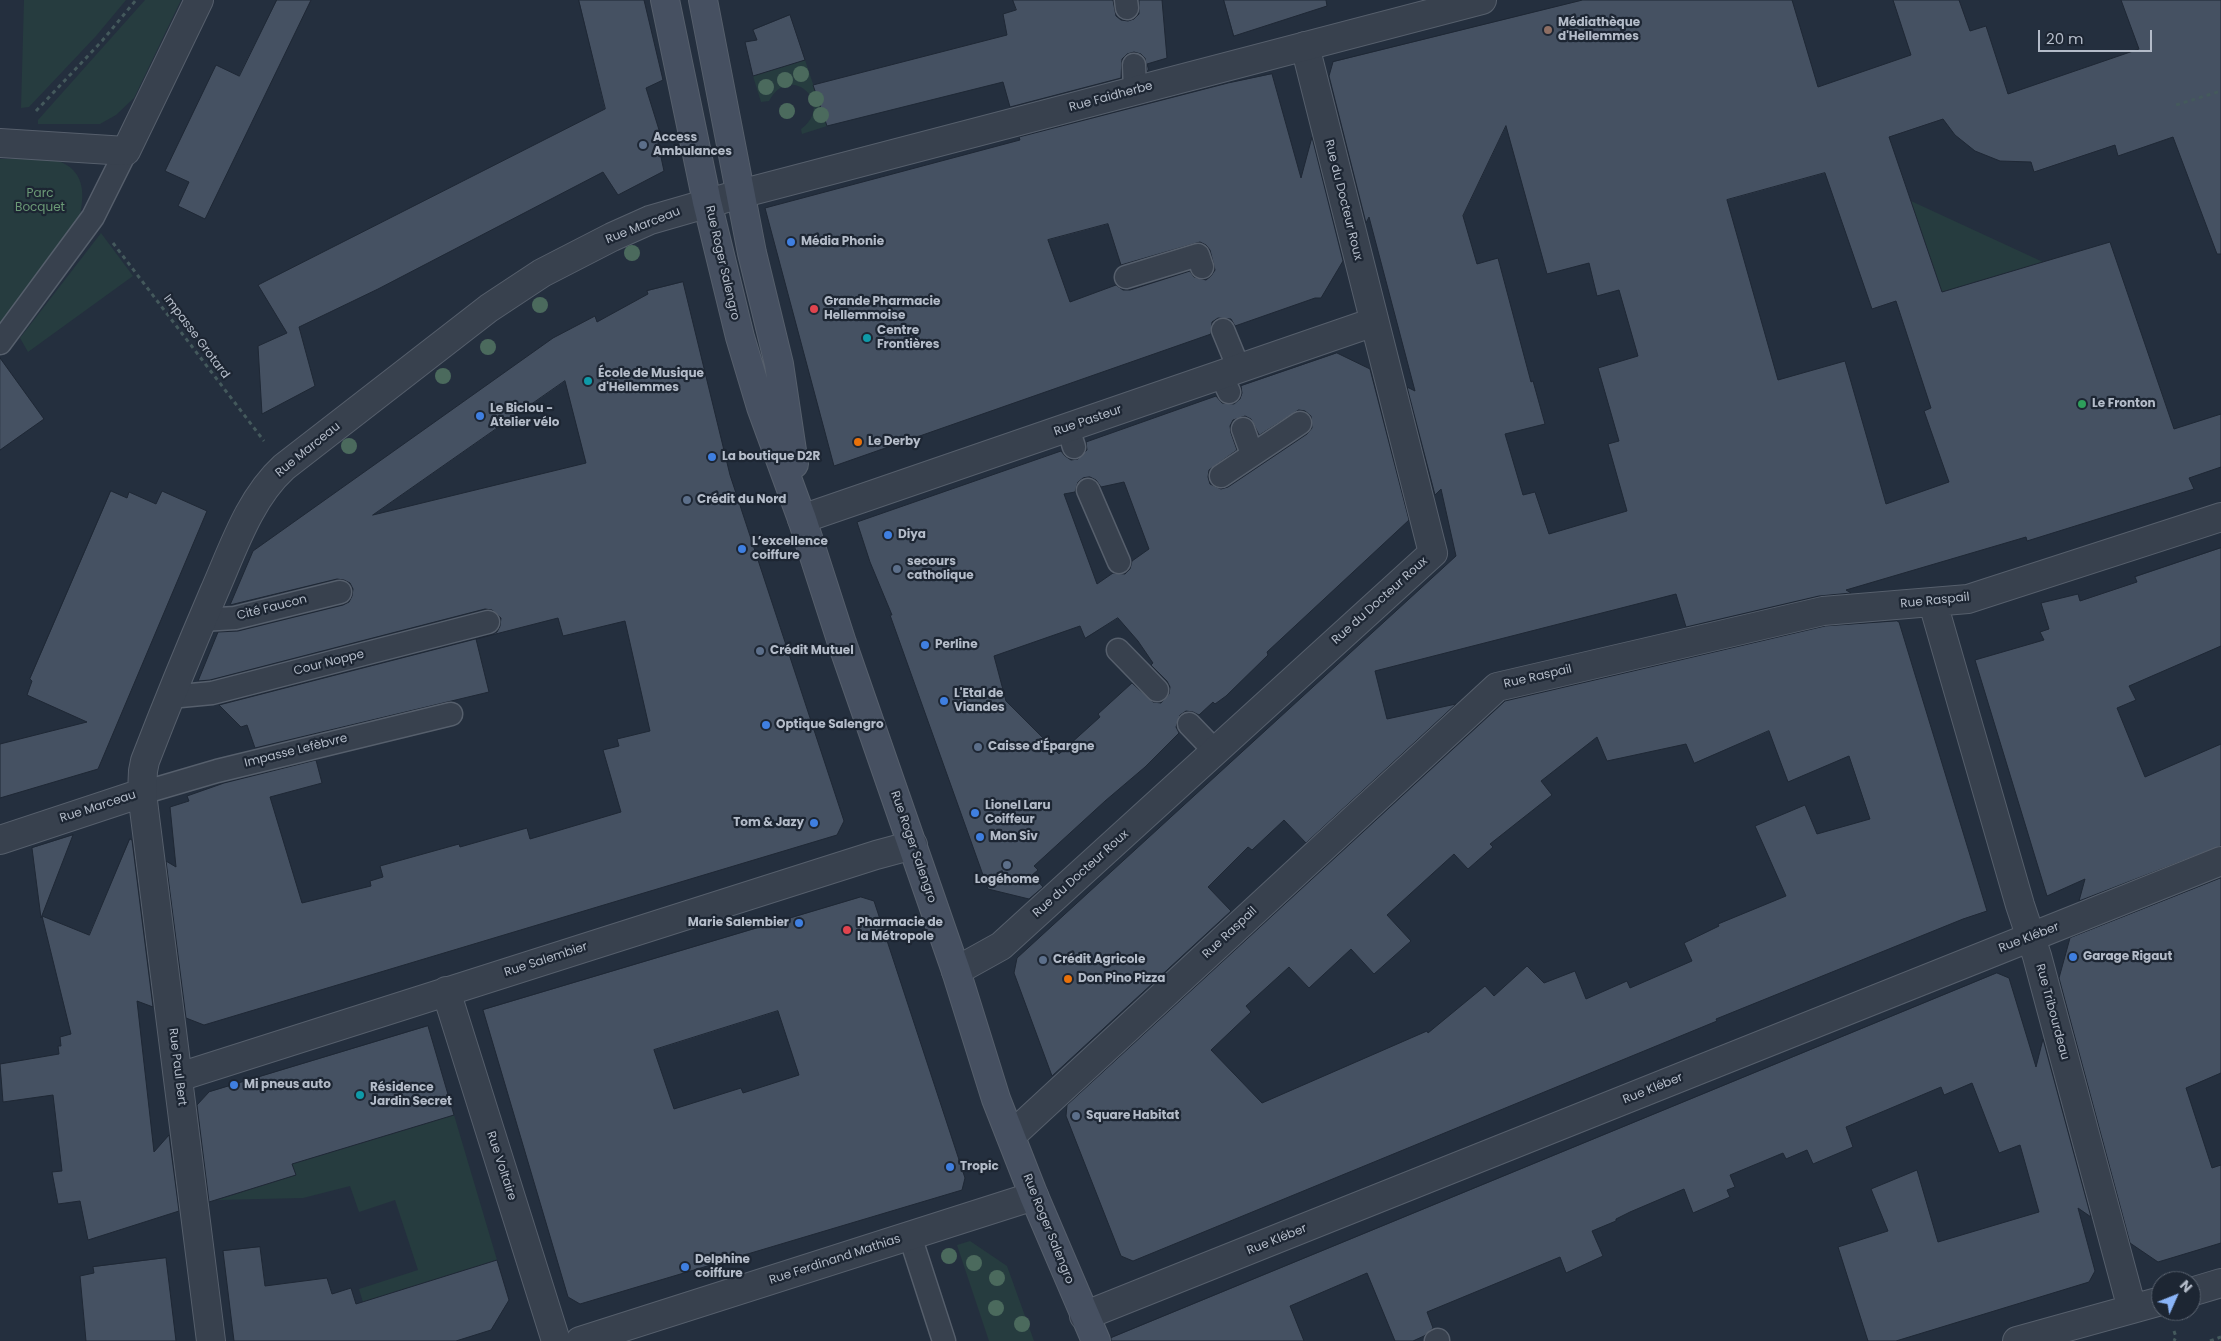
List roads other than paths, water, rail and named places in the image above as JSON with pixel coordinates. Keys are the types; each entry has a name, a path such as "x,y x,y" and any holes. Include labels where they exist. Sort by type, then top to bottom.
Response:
{"main road":[{"name":"Rue Roger Salengro","path":"665,0 707,202 748,369 802,519 842,643 956,971 996,1099 1034,1196 1096,1341"},
{"name":"Rue Roger Salengro","path":"703,0 752,253 779,364 802,519"}],"street":[{"path":"9,143 126,151 199,0"},
{"name":"Rue Faidherbe","path":"740,194 1134,78 1305,46 1482,0"},
{"name":"Rue du Docteur Roux","path":"956,971 1001,946 1433,552 1305,46"},
{"name":"Rue Marceau","path":"0,840 142,793 143,771 146,761 170,697 236,541 267,484 284,467 489,308 542,273 650,220 740,194"},
{"name":"Rue Pasteur","path":"802,519 1071,437 1230,379 1374,322"},
{"name":"Rue Raspail","path":"1011,1136 1497,687 1824,611 1968,599 2221,517"},
{"name":"Rue Tribourdeau","path":"1933,602 2017,896 2031,937 2132,1309"},
{"name":"Rue Paul Bert","path":"142,793 179,1077 210,1341"},
{"name":"Rue Salembier","path":"179,1077 876,855 913,845"},
{"name":"Rue Kléber","path":"1084,1316 2221,861"},
{"name":"Rue Voltaire","path":"446,991 556,1341"},
{"name":"Rue Ferdinand Mathias","path":"580,1341 1034,1196"},
{"path":"2201,1289 2221,1283"},
{"path":"2017,1341 2151,1304"}],"lane":[{"path":"0,343 93,217 126,151"},
{"path":"1126,277 1198,255 1202,267"},
{"path":"1223,330 1230,379"},
{"path":"1220,476 1300,423"},
{"path":"1243,429 1252,454"},
{"path":"1088,490 1119,562"},
{"name":"Cité Faucon","path":"202,620 235,618 340,592"},
{"name":"Cour Noppe","path":"170,697 212,693 488,622"},
{"path":"1118,650 1157,690"},
{"name":"Impasse Lefèbvre","path":"142,793 216,770 451,714"},
{"path":"1189,724 1215,751"},
{"path":"910,1236 944,1341"}],"place":[{"name":"Médiathèque d'Hellemmes","path":"1548,30"},
{"name":"Access Ambulances","path":"643,145"},
{"name":"Média Phonie","path":"791,242"},
{"name":"Grande Pharmacie Hellemmoise","path":"814,309"},
{"name":"Centre Frontières","path":"867,338"},
{"name":"École de Musique d'Hellemmes","path":"588,381"},
{"name":"Le Fronton","path":"2082,404"},
{"name":"Le Biclou - Atelier vélo","path":"480,416"},
{"name":"Le Derby","path":"858,442"},
{"name":"La boutique D2R","path":"712,457"},
{"name":"Crédit du Nord","path":"687,500"},
{"name":"Diya","path":"888,535"},
{"name":"L’excellence coiffure","path":"742,549"},
{"name":"secours catholique","path":"897,569"},
{"name":"Perline","path":"925,645"},
{"name":"Crédit Mutuel","path":"760,651"},
{"name":"L'Etal de Viandes","path":"944,701"},
{"name":"Optique Salengro","path":"766,725"},
{"name":"Caisse d'Épargne","path":"978,747"},
{"name":"Lionel Laru Coiffeur","path":"975,813"},
{"name":"Tom & Jazy","path":"814,823"},
{"name":"Mon Siv","path":"980,837"},
{"name":"Logéhome","path":"1007,865"},
{"name":"Marie Salembier","path":"799,923"},
{"name":"Pharmacie de la Métropole","path":"847,930"},
{"name":"Garage Rigaut","path":"2073,957"},
{"name":"Crédit Agricole","path":"1043,960"},
{"name":"Don Pino Pizza","path":"1068,979"},
{"name":"Mi pneus auto","path":"234,1085"},
{"name":"Résidence Jardin Secret","path":"360,1095"},
{"name":"Square Habitat","path":"1076,1116"},
{"name":"Tropic","path":"950,1167"},
{"name":"Delphine coiffure","path":"685,1267"}],"park label":[{"name":"Parc Bocquet","path":"40,201"}]}
